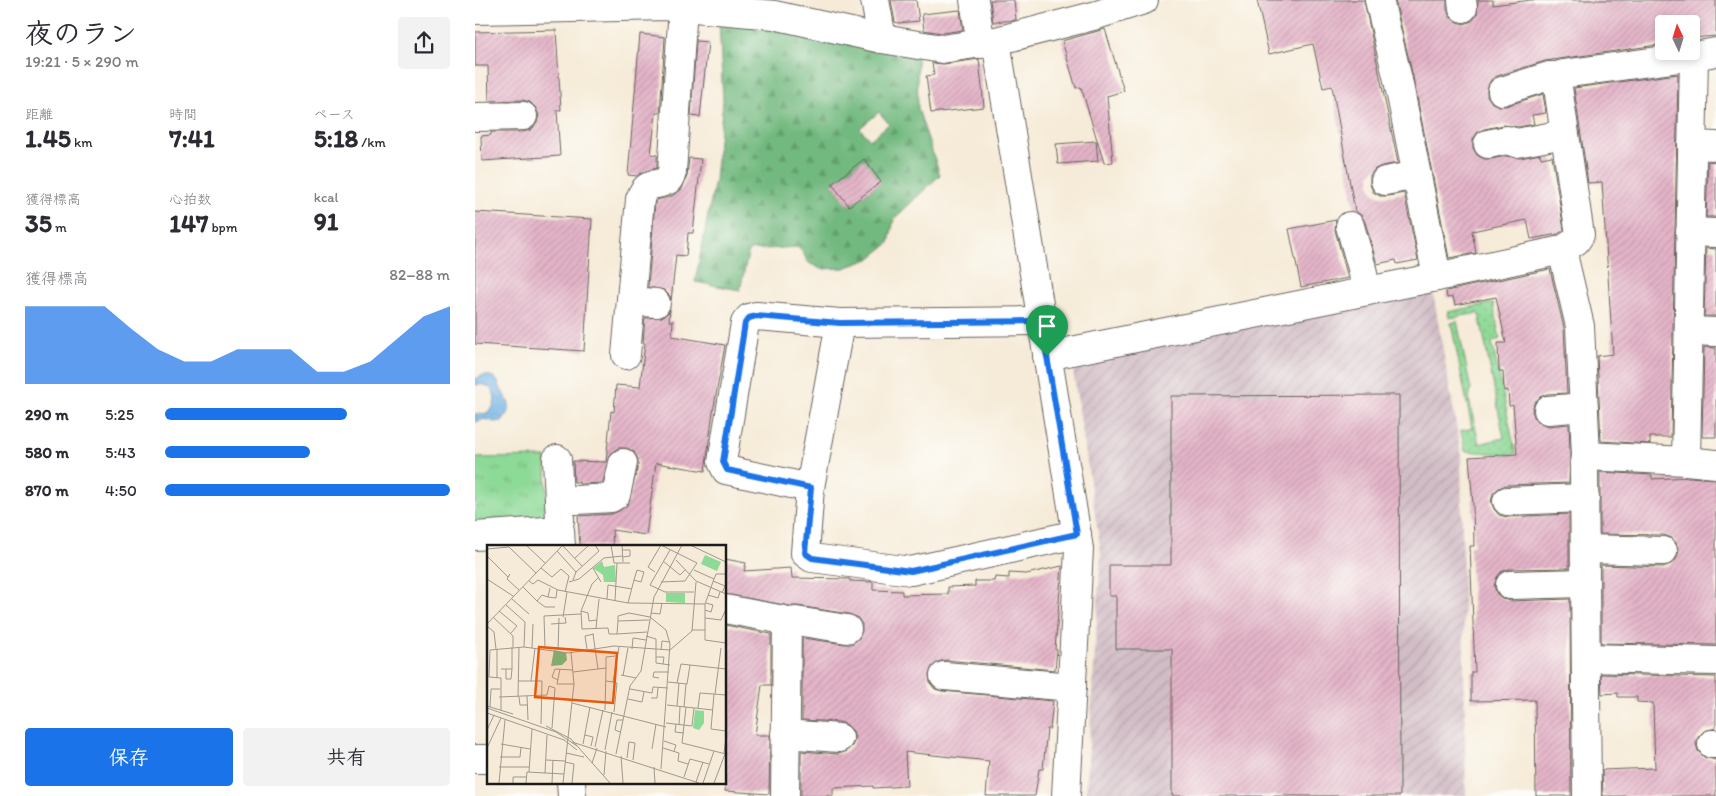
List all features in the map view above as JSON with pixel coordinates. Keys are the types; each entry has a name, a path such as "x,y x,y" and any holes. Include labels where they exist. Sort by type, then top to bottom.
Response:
{"street":[{"path":"875,0 882,38"},
{"path":"974,0 989,43 1041,321 1079,549 1066,796"},
{"path":"475,10 575,4 774,7 882,38 942,49 989,43 1097,15 1144,0"},
{"path":"1379,0 1398,80 1437,277"},
{"path":"626,355 643,302 640,199 643,189 651,184 662,184 670,179 699,5"},
{"path":"1502,91 1549,76 1705,54 1703,233 1689,330 1686,460"},
{"path":"1047,356 1562,250 1576,241 1580,235 1564,134 1557,81 1559,76"},
{"path":"475,118 523,116"},
{"path":"1487,144 1507,140 1517,143 1564,134"},
{"path":"1385,181 1417,175"},
{"path":"1350,226 1362,268 1366,291"},
{"path":"1562,250 1580,326 1584,407 1586,456 1584,470 1587,796"},
{"path":"811,488 727,470 723,462 745,323 749,318 756,316 840,323 1041,321"},
{"path":"840,323 811,488 805,553 812,558 911,571 1077,534"},
{"path":"1689,330 1716,332"},
{"path":"1548,410 1584,407"},
{"path":"1586,456 1686,460 1716,464"},
{"path":"475,536 560,538 557,459"},
{"path":"559,501 611,498 616,495 623,463"},
{"path":"1507,500 1585,498"},
{"path":"1585,549 1663,551"},
{"path":"1510,585 1585,583"},
{"path":"726,609 784,620 787,623 796,621 847,629"},
{"path":"785,796 787,623"},
{"path":"1586,658 1716,661"},
{"path":"944,676 1072,686"},
{"path":"785,734 839,738"}],"shaded area":[{"path":"1432,286 1461,454 1466,796 1086,796 1101,553 1073,371 1081,359"}],"green space":[{"path":"719,20 771,26 917,57 918,109 940,175 894,219 889,243 869,259 844,268 821,269 809,263 799,247 749,250 740,290 695,282 715,180 723,101","holes":["879,112 889,124 870,140 860,128","864,160 881,182 849,206 832,184"]},
{"path":"1493,303 1500,339 1492,342 1516,455 1465,451 1461,431 1472,428 1451,323 1457,321 1471,390 1469,399 1479,444 1504,438 1479,313 1449,318 1448,312"},
{"path":"546,457 547,511 541,519 475,524 475,458"}],"water":[{"path":"484,375 496,379 508,401 509,411 502,421 495,422 485,419 475,422 475,414 484,414 494,405 495,399 489,388 483,385 475,385 475,379"}],"building":[{"path":"891,0 916,0 919,21 895,22"},
{"path":"990,0 1014,0 1016,20 993,22"},
{"path":"1257,0 1364,0 1398,163 1375,169 1370,175 1370,184 1373,192 1380,196 1404,193 1418,260 1397,264 1396,260 1377,264 1365,222 1361,215 1355,211 1332,86 1323,88 1313,44 1269,54"},
{"path":"1395,0 1447,0 1447,10 1450,17 1464,24 1472,21 1477,14 1478,0 1493,0 1493,5 1531,0 1716,0 1716,36 1700,37 1700,15 1655,15 1655,45 1545,61 1497,76 1491,80 1487,88 1487,96 1492,103 1506,106 1543,94 1546,113 1532,115 1534,124 1518,127 1504,125 1484,129 1478,132 1473,139 1473,148 1477,155 1484,159 1506,156 1520,158 1540,154 1541,158 1552,156 1564,230 1558,234 1531,239 1527,220 1472,231 1476,253 1449,258 1413,77"},
{"path":"960,10 963,30 942,33 924,30 922,14"},
{"path":"1105,29 1124,91 1107,96 1113,162 1104,163 1081,87 1076,88 1062,41"},
{"path":"556,30 561,110 557,110 560,156 482,161 481,136 491,135 491,132 523,132 531,130 537,123 539,115 536,108 530,102 523,100 489,101 488,66 475,66 475,32"},
{"path":"640,34 665,37 660,113 656,113 651,154 657,155 657,168 637,176 628,175"},
{"path":"696,41 708,42 700,117 691,116"},
{"path":"979,59 984,107 931,113 926,76 934,75 932,63 944,64"},
{"path":"1678,74 1671,437 1650,437 1650,444 1601,441 1597,356 1613,354 1602,182 1588,183 1574,88"},
{"path":"1096,141 1098,161 1058,164 1056,144"},
{"path":"689,158 701,159 693,233 688,233 686,256 676,255 671,301 670,296 664,290 648,287 655,203 657,200 672,196 682,189 687,176"},
{"path":"864,159 881,182 849,206 832,184"},
{"path":"1708,161 1716,162 1716,217 1706,217"},
{"path":"475,212 592,219 584,351 475,344"},
{"path":"1336,220 1335,230 1348,278 1301,287 1289,229"},
{"path":"1706,248 1716,249 1716,316 1704,316"},
{"path":"1550,269 1564,328 1567,393 1547,394 1540,397 1534,403 1532,411 1535,419 1542,424 1549,426 1569,424 1569,483 1506,485 1493,493 1491,502 1499,515 1507,517 1569,514 1569,568 1509,569 1501,572 1494,586 1497,594 1510,601 1570,599 1571,796 1536,796 1535,700 1471,701 1471,672 1475,672 1470,546 1474,546 1469,457 1517,454 1513,405 1509,406 1508,390 1504,391 1503,371 1499,371 1498,343 1506,343 1496,297 1455,305 1453,297 1447,298 1446,291"},
{"path":"670,309 669,321 673,321 672,336 725,345 705,471 656,463 646,535 612,530 613,545 580,545 578,516 612,514 628,504 638,466 638,459 634,452 627,448 618,448 611,453 608,459 603,483 579,484 579,482 574,482 573,461 606,462 611,411 614,412 616,385 640,387 645,343 643,343 645,318 662,317"},
{"path":"1704,347 1716,348 1716,437 1702,437"},
{"path":"1399,395 1400,796 1172,796 1172,649 1116,649 1116,596 1109,596 1109,565 1171,565 1171,396"},
{"path":"1600,472 1652,475 1652,479 1690,477 1716,479 1716,645 1601,643 1601,565 1663,567 1676,560 1679,551 1672,538 1664,535 1600,534"},
{"path":"726,559 746,563 744,571 791,568 792,578 850,579 850,581 873,582 873,590 902,591 902,595 948,594 948,587 975,586 975,581 994,581 995,577 1009,578 1009,573 1026,574 1062,566 1055,670 945,660 938,662 932,667 929,674 930,683 935,689 942,691 1053,701 1050,729 1047,729 1043,769 1039,769 1035,796 986,796 989,761 905,752 907,786 833,788 833,796 801,796 801,751 838,754 845,752 852,746 855,739 853,731 847,725 840,722 802,720 802,638 852,644 859,638 862,624 857,617 849,614 726,594"},
{"path":"726,625 771,634 771,685 762,685 755,735 770,735 769,794 725,791"},
{"path":"1601,674 1716,677 1716,728 1704,731 1698,737 1696,744 1698,751 1704,757 1716,760 1716,796 1603,796 1602,770 1655,768 1653,703 1637,702 1637,697 1618,697 1618,693 1602,694"}],"route":[{"path":"756,316 840,323 1041,321 1047,356 1077,534 911,571 812,558 805,553 811,488 727,470 723,462 723,451 745,323 749,318 756,316"}]}
